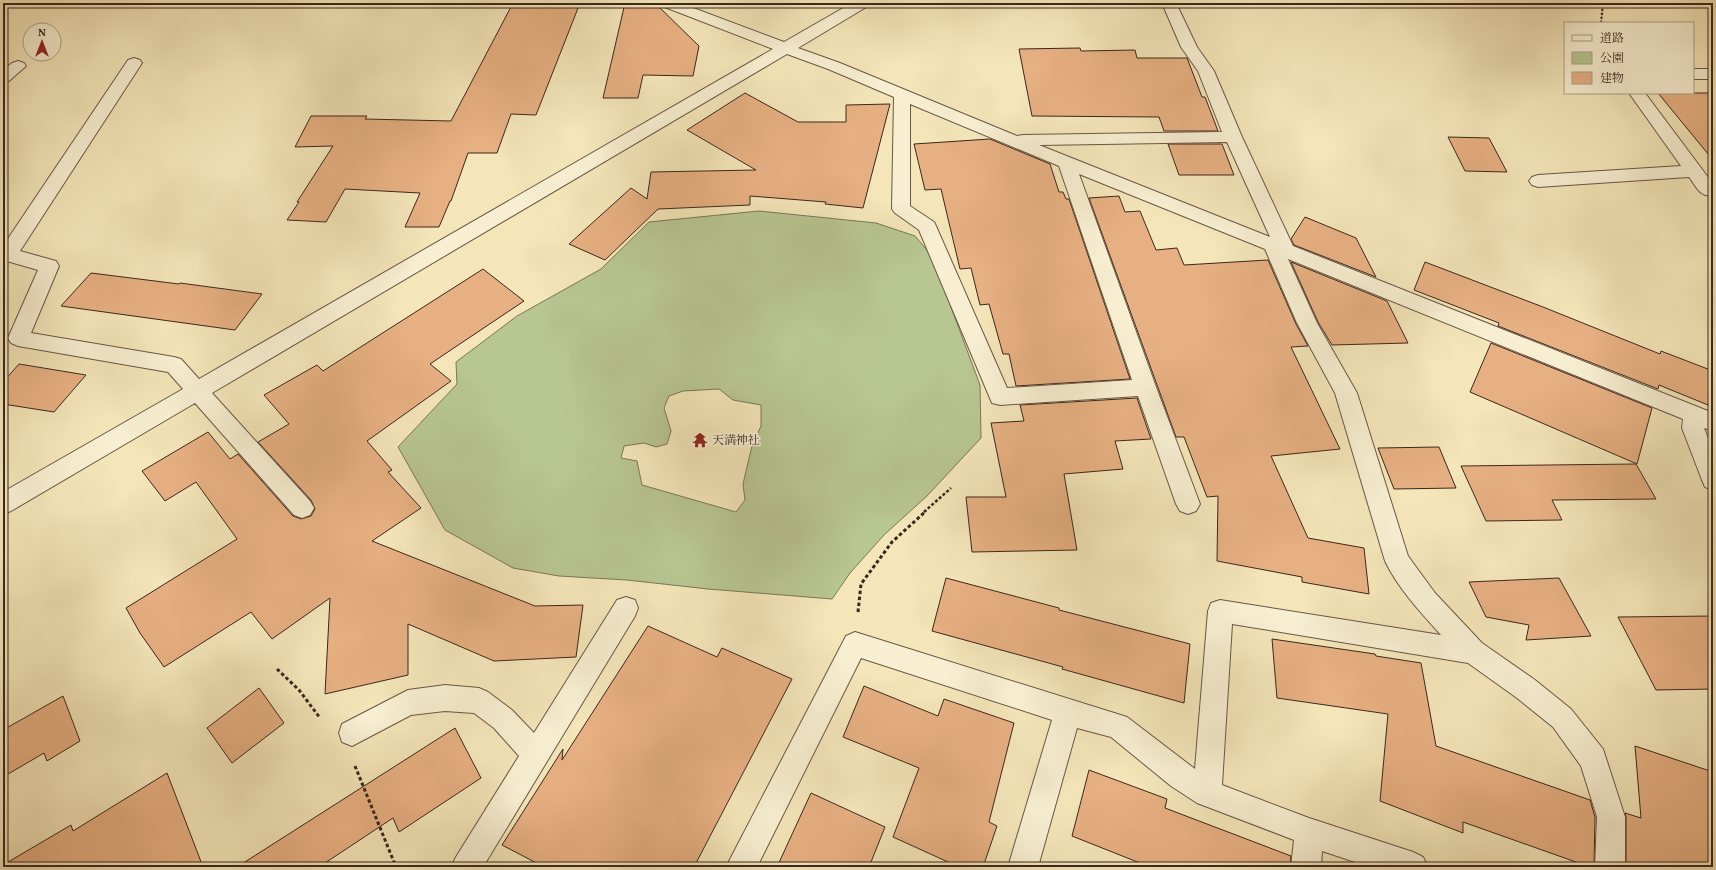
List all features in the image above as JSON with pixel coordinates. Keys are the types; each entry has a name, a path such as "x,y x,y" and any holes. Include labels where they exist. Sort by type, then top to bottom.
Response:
{"street":[{"path":"667,3 721,25 834,66 1011,140 1279,246 1704,419 1693,428 1713,480"},
{"path":"3,504 863,3"},
{"path":"1169,3 1189,47 1206,71 1279,246 1307,323 1346,393 1397,561 1426,601 1473,652 1526,689 1562,718 1592,759 1611,817 1610,867"},
{"path":"134,63 6,254 49,266 18,338 174,365 302,508"},
{"path":"3,78 18,66"},
{"path":"1694,74 1713,74"},
{"path":"1638,94 1708,190"},
{"path":"902,95 901,209 927,226 1000,398 1145,387"},
{"path":"1011,140 1233,137"},
{"path":"1066,161 1145,387 1188,504"},
{"path":"1538,181 1694,171"},
{"path":"466,867 626,608"},
{"path":"1207,793 1220,611 1473,652"},
{"path":"741,867 855,644 1068,712 1118,726 1181,776 1207,793 1309,832 1413,867"},
{"path":"352,733 408,703 445,698 479,702 503,719 536,755"},
{"path":"1023,867 1068,712"},
{"path":"1306,867 1309,832"}],"path":[{"path":"1601,22 1603,3"},
{"path":"855,644 861,584 892,542 950,488"}],"green space":[{"path":"759,211 876,223 915,236 932,256 980,385 981,438 927,496 884,535 850,573 832,599 708,589 627,580 559,576 513,568 445,530 398,447 457,384 456,362 517,316 601,269 649,222","holes":["719,389 733,400 761,405 761,426 752,446 743,484 745,500 736,512 642,485 637,461 621,458 624,446 644,443 656,447 667,444 671,431 664,408 669,396 683,391"]}],"building":[{"path":"513,3 580,3 536,115 511,114 497,153 468,153 451,201 439,227 405,227 420,193 345,189 326,222 287,220 333,146 295,147 311,116 367,116 365,119 451,121"},
{"path":"625,3 655,3 699,46 693,76 643,75 638,98 603,98"},
{"path":"1080,48 1081,51 1135,50 1137,58 1187,58 1202,97 1205,97 1218,131 1164,131 1159,117 1032,116 1019,49"},
{"path":"745,93 798,122 846,122 846,105 890,104 863,208 825,204 826,202 750,196 750,205 658,209 605,260 569,244 631,188 647,199 651,172 756,170 687,130"},
{"path":"1713,93 1713,160 1659,94"},
{"path":"1448,137 1489,138 1507,172 1465,171"},
{"path":"990,139 1050,164 1059,192 1063,192 1066,199 1069,199 1130,379 1016,386 1009,354 1003,354 989,304 980,305 971,268 960,269 941,189 925,190 914,144"},
{"path":"1168,144 1222,144 1234,175 1179,175"},
{"path":"1119,196 1125,212 1140,211 1156,250 1177,248 1184,265 1268,260 1296,324 1308,346 1291,347 1340,449 1271,456 1308,538 1364,548 1369,594 1302,582 1302,577 1217,561 1218,496 1207,497 1184,437 1176,437 1089,198"},
{"path":"1305,217 1356,238 1376,277 1294,245 1291,239"},
{"path":"1291,262 1387,301 1408,343 1332,345 1318,322"},
{"path":"1425,262 1660,354 1661,351 1713,371 1713,385 1708,405 1659,385 1658,389 1498,326 1499,323 1414,290"},
{"path":"483,269 524,301 430,364 451,381 367,441 392,470 388,472 421,508 372,541 535,606 583,605 576,657 494,661 408,624 408,675 325,694 330,598 272,639 251,612 164,667 140,633 126,608 237,539 196,482 165,501 142,471 208,432 230,459 238,454 293,516 301,519 311,516 315,509 311,500 258,442 289,424 264,395 317,365 323,371"},
{"path":"91,273 262,294 235,330 61,306"},
{"path":"1491,343 1652,408 1637,464 1470,392"},
{"path":"19,364 86,375 54,412 3,404 3,382"},
{"path":"1137,398 1151,439 1115,441 1123,469 1064,474 1077,550 972,552 966,497 1006,497 991,423 1024,421 1020,405"},
{"path":"1439,447 1456,488 1394,489 1378,448"},
{"path":"1636,464 1656,499 1552,500 1562,520 1486,521 1461,466"},
{"path":"946,578 1059,608 1059,610 1190,644 1184,703 1062,669 1063,667 932,631"},
{"path":"1559,578 1591,636 1526,640 1529,625 1486,617 1469,582"},
{"path":"1713,616 1713,689 1656,690 1618,617"},
{"path":"648,626 717,657 722,648 792,679 694,867 544,867 502,845 563,749 562,760"},
{"path":"1272,639 1375,654 1376,656 1421,663 1436,746 1590,800 1595,817 1594,867 1590,867 1463,822 1463,833 1380,801 1388,714 1277,698"},
{"path":"864,686 938,716 944,699 1014,723 989,822 997,826 983,867 959,867 893,837 919,768 843,737"},
{"path":"259,688 284,723 232,763 207,728"},
{"path":"63,696 80,741 47,761 44,753 3,777 3,730"},
{"path":"455,728 481,778 399,832 393,818 319,867 237,867"},
{"path":"1635,746 1713,772 1713,867 1626,867 1625,813 1641,818"},
{"path":"1089,770 1167,799 1165,808 1291,856 1290,867 1150,867 1072,836"},
{"path":"167,773 203,867 3,867 3,865 71,825 73,831"},
{"path":"811,793 885,827 869,867 777,867"}],"place":[{"name":"天満神社","path":"700,440"}]}
